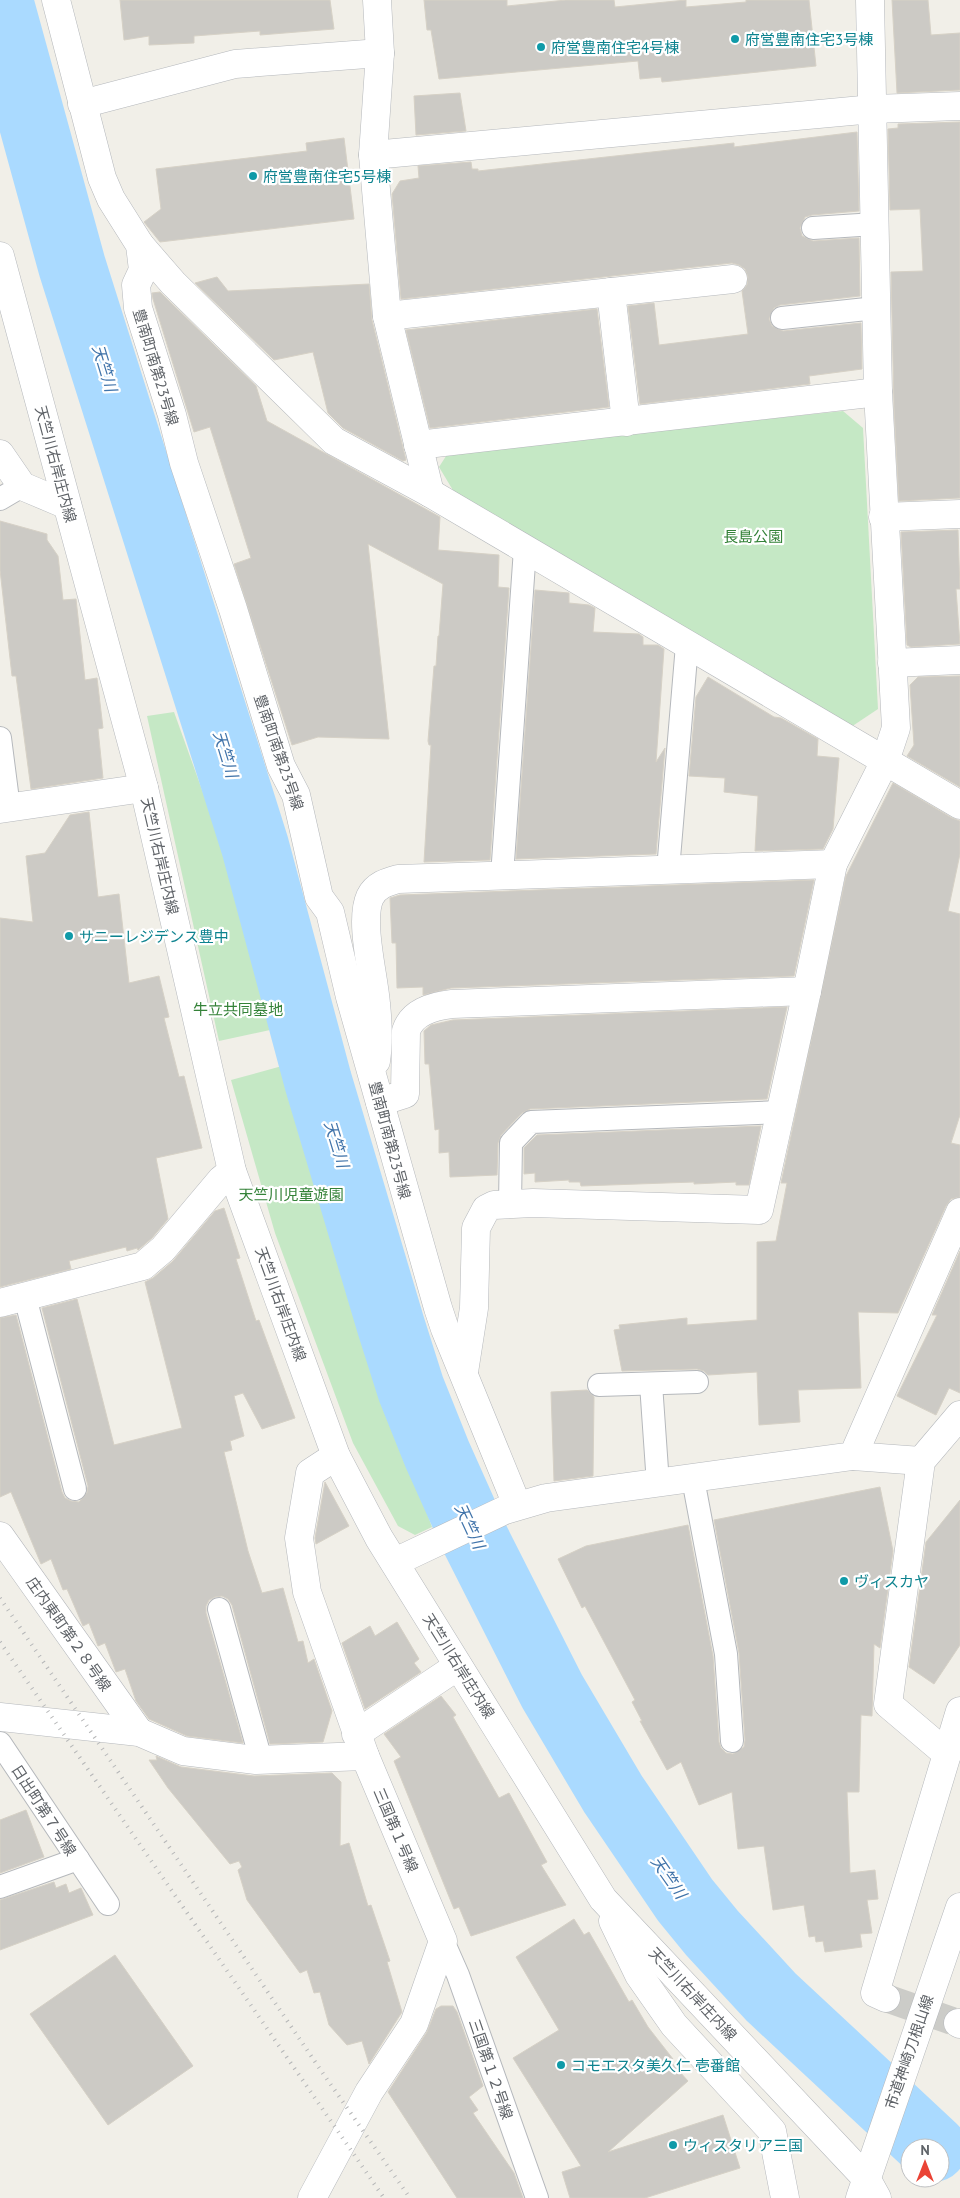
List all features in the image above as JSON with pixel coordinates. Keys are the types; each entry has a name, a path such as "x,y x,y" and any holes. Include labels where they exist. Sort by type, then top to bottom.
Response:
{"street":[{"name":"豊南町南第23号線","path":"56,0 102,178 111,199 140,245 143,270 136,285 138,308 172,415 184,463 233,608 281,766 296,796 320,897 330,912 350,997 377,1090 416,1202 445,1329 464,1372 511,1508"},
{"path":"376,0 380,53 373,155 387,316 430,493"},
{"path":"464,1372 474,1308 476,1228 486,1209 493,1203 759,1210 808,991 833,864 885,761 896,728 883,517 878,392 870,0"},
{"path":"82,104 235,64 380,53"},
{"path":"373,155 873,109 960,106"},
{"path":"140,245 173,283 334,441 430,493 960,805"},
{"name":"天竺川右岸庄内線","path":"0,256 144,788 232,1171 336,1456 380,1538 603,1899 869,2182"},
{"path":"387,316 733,279"},
{"path":"611,292 626,422"},
{"path":"418,445 878,392"},
{"path":"0,454 11,492 67,505"},
{"path":"883,517 960,514"},
{"path":"892,663 960,660"},
{"path":"4,809 144,788"},
{"path":"808,991 436,1006 422,1012 409,1023 406,1032 405,1094 377,1090 379,1041 366,923 370,897 376,887 398,879 833,864"},
{"path":"13,1300 143,1266 163,1249 220,1180 232,1171"},
{"path":"853,1456 960,1212"},
{"path":"947,1754 888,1704 921,1461 960,1415"},
{"name":"三国第１号線","path":"336,1456 310,1473 299,1538 307,1592 360,1745 442,1941"},
{"path":"395,1562 511,1508 546,1498 853,1456 921,1461"},
{"name":"庄内東町第２８号線","path":"0,1536 138,1732"},
{"path":"0,1717 138,1732 183,1751 261,1760 360,1745 458,1666"},
{"path":"881,1996 960,1712"},
{"path":"603,1899 639,1975 674,2025 772,2131 785,2198"},
{"name":"市道神崎刀根山線","path":"869,2182 914,2038 960,1907"},
{"path":"314,2197 369,2092 414,2024 442,1941"}],"lane":[{"path":"813,228 875,224"},
{"path":"782,318 876,308"},
{"path":"502,876 525,549"},
{"path":"668,870 687,645"},
{"path":"0,738 4,809"},
{"path":"493,1203 511,1143 531,1122 780,1112"},
{"path":"13,1300 76,1489"},
{"path":"599,1386 697,1382"},
{"path":"651,1384 658,1484"},
{"path":"693,1479 726,1654 732,1741"},
{"path":"218,1609 261,1760"},
{"name":"日出町第７号線","path":"0,1743 78,1859 0,1887"},
{"path":"78,1859 108,1904"},
{"name":"三国第１２号線","path":"442,1941 458,1975 536,2198"}],"green space":[{"name":"長島公園","path":"843,411 863,428 878,709 851,727 457,497 439,467 448,453"},
{"name":"牛立共同墓地","path":"174,712 224,851 270,1030 219,1041 147,716"},
{"name":"天竺川児童遊園","path":"282,1066 348,1295 432,1527 415,1535 398,1526 353,1443 275,1233 231,1080"}],"building":[{"path":"120,0 330,0 334,29 260,35 260,31 194,36 194,43 149,45 149,36 124,40"},
{"path":"424,0 507,0 507,6 566,0 614,0 615,7 686,0 686,7 746,2 746,0 809,0 816,66 662,82 661,77 640,79 638,61 439,79 431,30 427,30"},
{"path":"892,0 928,0 931,35 960,33 960,90 897,93"},
{"path":"460,93 466,131 416,135 414,96"},
{"path":"960,122 960,498 899,501 894,407 891,272 923,271 920,209 890,210 888,129 898,128 898,124"},
{"path":"857,132 859,211 805,217 800,228 802,236 813,241 859,238 860,296 780,305 774,308 769,319 772,326 783,331 861,323 862,369 809,376 810,384 640,404 628,306 654,303 659,345 748,334 742,291 747,285 748,277 745,269 732,263 401,299 392,194 400,181 419,178 418,166 471,162 472,169 478,169 478,171 734,143 734,147"},
{"name":"府営豊南住宅5号棟","path":"344,138 354,219 160,242 144,222 161,209 156,169 307,151 306,143"},
{"path":"217,277 228,291 369,284 372,320 406,460 403,461 343,428 328,413 313,352 274,360 195,283"},
{"path":"160,292 256,386 267,421 440,517 438,550 499,555 498,587 509,588 490,860 424,862 431,745 429,745 428,741 443,584 368,544 389,739 318,737 292,745 234,564 251,558 210,427 194,432 153,299 152,293"},
{"path":"597,309 609,407 430,428 406,330"},
{"path":"0,521 47,534 47,540 58,556 63,600 76,599 85,680 97,678 103,728 98,729 103,778 31,789 16,676 12,676 0,570"},
{"path":"958,530 960,589 956,589 960,644 911,647 907,645 901,532"},
{"path":"535,590 569,593 569,603 589,605 595,608 593,632 639,634 643,637 643,645 658,645 664,649 656,762 665,748 656,854 516,859"},
{"path":"960,676 960,787 907,756 914,745 910,685 918,677"},
{"path":"708,677 774,717 781,718 818,739 817,756 839,758 833,829 823,849 755,851 758,796 724,792 725,778 689,776 696,697"},
{"path":"893,783 960,821 960,854 948,911 960,914 960,1115 951,1143 960,1145 960,1197 951,1199 946,1206 898,1313 858,1312 861,1388 798,1390 800,1422 759,1425 757,1372 708,1375 704,1371 697,1369 622,1371 614,1330 620,1329 619,1325 687,1318 687,1325 757,1320 757,1242 776,1241 787,1183 781,1183 846,876"},
{"path":"89,812 98,897 119,894 129,983 159,976 169,1017 164,1018 179,1077 184,1076 202,1148 156,1158 168,1219 152,1238 138,1250 137,1248 127,1251 126,1247 69,1261 71,1269 0,1287 0,918 33,922 26,856 45,853 70,815"},
{"path":"814,880 794,976 451,988 423,995 423,987 397,988 396,943 392,943 390,898 400,895"},
{"path":"787,1007 767,1099 530,1109 522,1113 501,1135 498,1143 497,1175 450,1177 449,1152 439,1153 439,1129 435,1130 429,1064 425,1064 424,1031 431,1025 453,1020"},
{"path":"761,1126 749,1185 736,1185 736,1182 694,1184 694,1182 581,1186 580,1182 569,1182 569,1180 535,1182 535,1173 524,1174 524,1148 537,1135"},
{"path":"224,1208 240,1258 236,1259 256,1321 259,1320 295,1418 262,1429 243,1393 234,1396 244,1436 230,1441 232,1450 224,1452 248,1551 262,1593 283,1588 298,1642 303,1641 308,1663 314,1659 332,1711 323,1742 270,1744 232,1605 228,1599 222,1596 209,1600 206,1606 206,1613 243,1743 187,1736 149,1719 136,1701 125,1669 116,1672 105,1643 98,1646 89,1623 83,1626 67,1589 63,1590 51,1559 41,1564 11,1492 0,1497 0,1318 16,1315 62,1492 65,1498 79,1502 87,1493 88,1486 42,1308 77,1299 114,1445 182,1428 145,1282 153,1278 173,1261 215,1211"},
{"path":"960,1251 960,1393 949,1388 936,1415 897,1396 937,1315 932,1315"},
{"path":"587,1390 594,1397 593,1476 554,1481 551,1392"},
{"path":"325,1482 349,1526 316,1544 315,1538"},
{"path":"880,1487 893,1551 880,1648 874,1644 872,1716 861,1715 859,1792 847,1792 850,1873 875,1870 878,1899 867,1900 872,1933 860,1934 862,1947 825,1952 823,1941 816,1942 815,1936 809,1937 804,1905 773,1910 764,1846 738,1849 732,1792 699,1805 681,1762 667,1770 640,1721 642,1721 632,1702 635,1700 585,1606 582,1608 558,1559 586,1546 688,1525 713,1656 719,1742 721,1748 726,1753 733,1754 744,1747 745,1740 739,1653 714,1520"},
{"path":"960,1500 960,1645 934,1684 909,1667 926,1542"},
{"path":"397,1622 419,1659 414,1663 421,1672 365,1709 342,1643 370,1626 375,1636"},
{"path":"441,1696 456,1715 453,1717 499,1798 509,1793 547,1862 541,1865 566,1905 471,1936 459,1907 454,1909 394,1761 401,1757 384,1734"},
{"path":"156,1756 181,1767 254,1776 332,1773 341,1782 340,1846 349,1843 368,1906 371,1905 390,1961 387,1962 402,2012 369,2064 362,2041 347,2045 329,2025 320,1992 314,1993 307,1970 300,1973 247,1900 238,1870 242,1867 239,1861 230,1864 168,1788 149,1760 157,1760"},
{"path":"26,1810 44,1857 0,1873 0,1820"},
{"path":"54,1882 56,1888 66,1884 69,1893 81,1888 93,1915 0,1950 0,1900"},
{"path":"574,1919 584,1935 589,1932 629,2002 632,2000 648,2027 673,2059 670,2061 688,2081 608,2152 723,2115 740,2168 645,2198 570,2198 562,2172 581,2166 513,2058 559,2030 516,1957"},
{"path":"115,1955 193,2066 108,2125 30,2014"},
{"path":"441,2006 453,2006 457,2012 483,2086 469,2097 478,2110 473,2113 514,2173 523,2198 457,2198 388,2092 427,2032 436,2009"}],"waterway":[{"name":"天竺川","path":"0,4 72,266 255,846 318,1081 391,1326 411,1389 437,1454 475,1539 552,1691 613,1794 685,1900 712,1933 771,1997 922,2138"}],"tunnel":[{"path":"886,1998 958,2023"}],"railway":[{"path":"0,1598 322,2072 410,2198"},
{"path":"0,1642 384,2198"}],"place":[{"name":"府営豊南住宅3号棟","path":"735,39"},
{"name":"府営豊南住宅4号棟","path":"541,47"},
{"name":"府営豊南住宅5号棟","path":"253,176"},
{"name":"サニーレジデンス豊中","path":"69,936"},
{"name":"ヴィスカヤ","path":"844,1581"},
{"name":"コモエスタ美久仁 壱番館","path":"561,2065"},
{"name":"ウィスタリア三国","path":"673,2145"}]}
